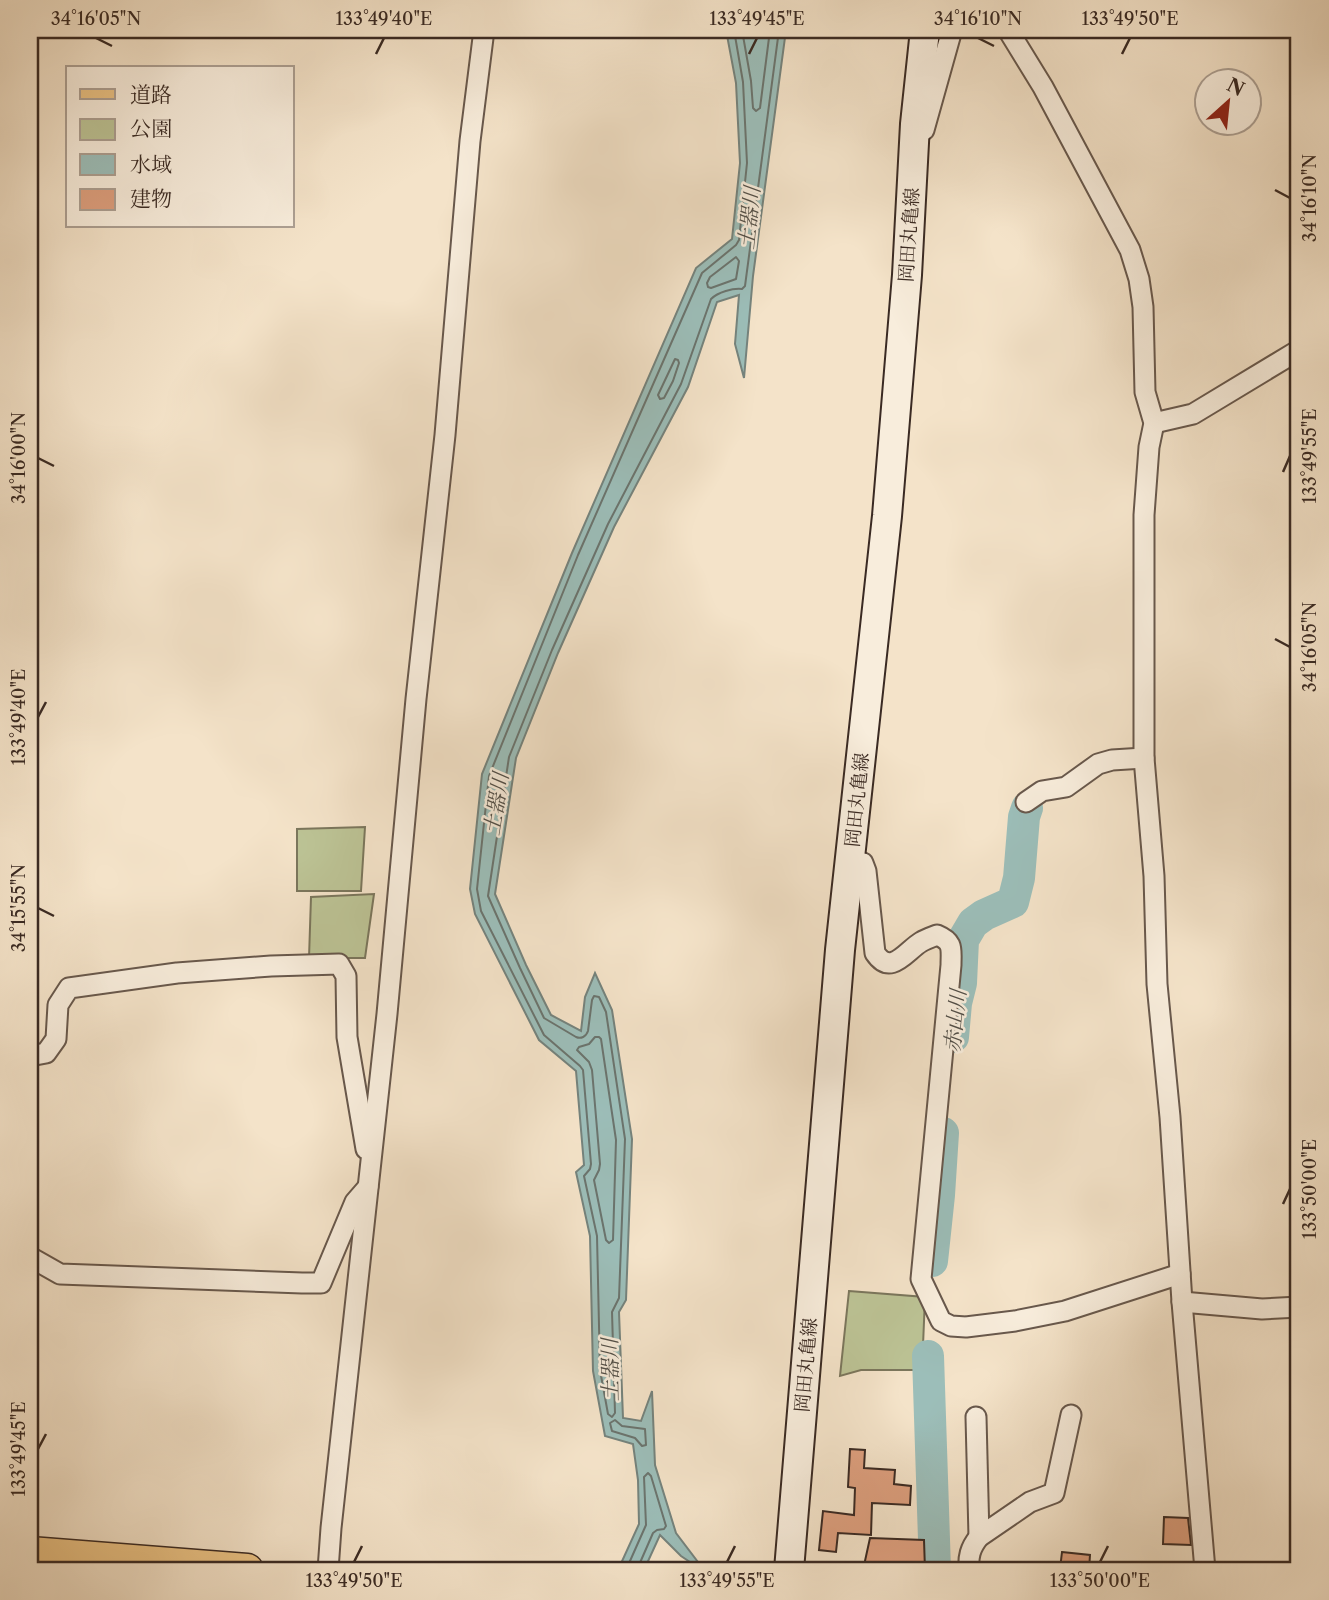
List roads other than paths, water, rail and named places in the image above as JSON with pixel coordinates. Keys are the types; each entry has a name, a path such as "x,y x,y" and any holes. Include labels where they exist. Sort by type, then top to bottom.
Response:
{"main road":[{"name":"岡田丸亀線","path":"789,1570 840,950 887,516 907,275 915,124 925,30"},
{"path":"30,1553 247,1570"}],"street":[{"path":"328,1570 445,435 470,141 484,30"},
{"path":"913,171 952,30"},
{"path":"1008,30 1043,87 1129,250 1139,279 1143,307 1145,392 1154,423 1149,447 1144,515 1144,758 1154,876 1157,984 1205,1570"},
{"path":"1025,30 1043,87"},
{"path":"1154,423 1193,414 1299,351"},
{"path":"1026,802 1042,791 1066,787 1098,764 1112,760 1144,758"},
{"path":"851,862 863,863 866,871 875,953 880,961 888,963 898,960 923,940 937,935 947,939 951,947 921,1279 942,1321 951,1326 966,1327 1065,1311 1180,1274"},
{"path":"30,1056 46,1054 56,1039 58,1005 69,988 177,973 339,964 346,976 347,1037 369,1178 355,1202 321,1283 60,1274 30,1257"},
{"path":"1182,1301 1262,1309 1299,1307"},
{"path":"969,1570 968,1558 979,1537 1030,1502 1054,1493 1071,1415"},
{"path":"976,1417 979,1537"}],"water":[{"name":"土器川","path":"726,30 786,30 753,276 744,378 735,344 739,295 717,302 688,387 614,527 558,653 516,758 495,894 551,1015 581,1031 585,997 595,973 612,1010 632,1139 626,1300 619,1312 623,1418 641,1421 652,1391 655,1465 676,1533 704,1570 681,1556 660,1535 644,1570 618,1570 639,1524 638,1480 633,1444 605,1436 593,1371 590,1236 576,1172 584,1165 576,1071 539,1040 475,914 470,889 482,774 572,553 696,268 732,239 740,163 736,83"}],"waterway":[{"name":"赤山川","path":"953,1037 961,983 963,940 973,923 1013,902 1019,878 1027,808"},
{"name":"赤山川","path":"932,1261 943,1133"},
{"name":"赤山川","path":"928,1356 935,1570"}]}
